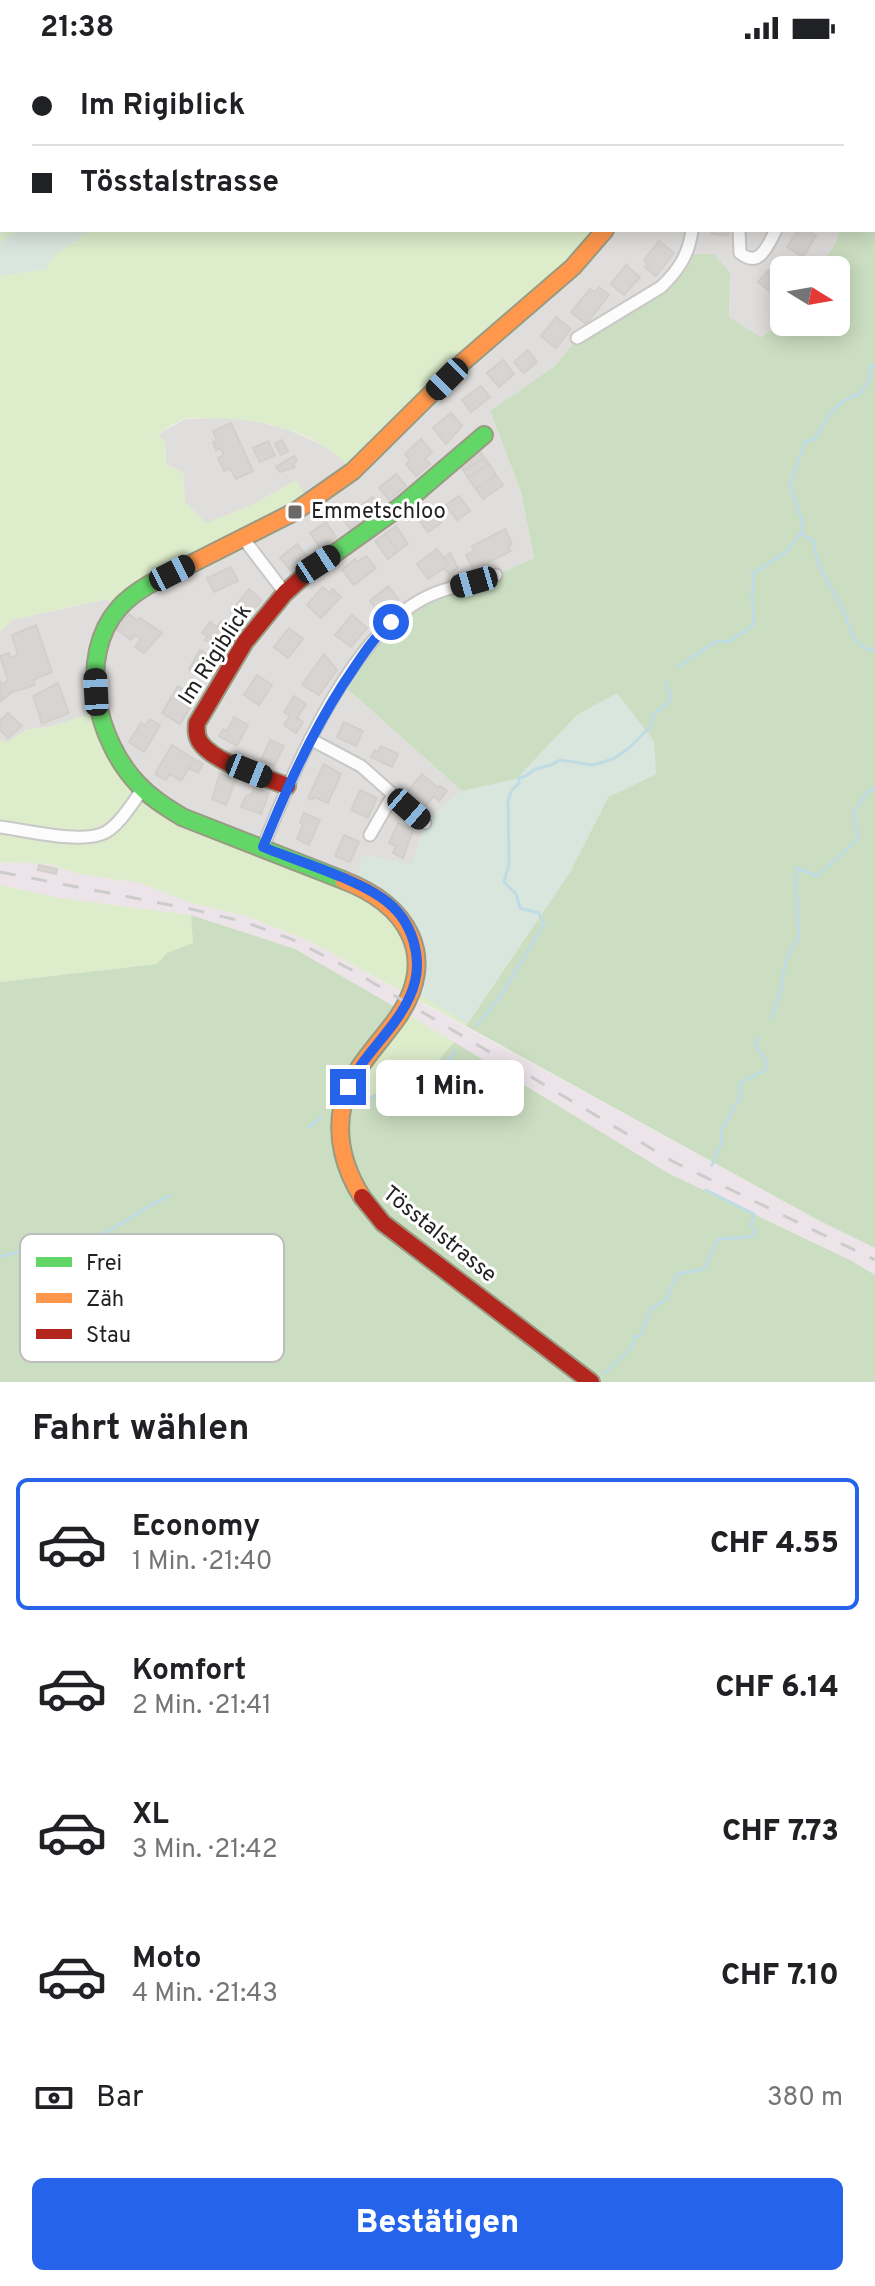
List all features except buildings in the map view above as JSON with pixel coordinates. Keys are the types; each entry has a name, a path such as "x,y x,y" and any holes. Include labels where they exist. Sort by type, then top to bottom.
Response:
{"main road":[{"name":"Tösstalstrasse","path":"591,1382 383,1223 359,1195 350,1179 341,1148 343,1103 361,1062 398,1017 410,997 416,971 415,944 403,918 383,898 367,889 175,814 153,800 115,750 99,711 95,673 101,641 114,615 132,596 310,503 353,472 464,361 571,268 603,232"},
{"name":"Im Rigiblick","path":"287,786 249,771 203,746 196,728 197,720 245,642 285,593 318,564 401,506 484,435"}],"street":[{"path":"577,338 661,287 672,277 687,254 692,232"},
{"path":"739,232 740,253 747,259 755,260 762,256 775,232"},
{"path":"243,538 285,593"},
{"path":"263,847 310,739 379,633 403,612 431,595 496,575"},
{"path":"310,739 361,766 425,823"},
{"path":"0,827 72,837 97,836 116,824 143,789"},
{"path":"370,835 393,795"}],"shaded area":[{"path":"16,232 88,232 54,255 46,269 0,276 0,243"},
{"path":"601,232 839,232 827,256 770,256 770,331 761,337 729,317 730,273 672,277 577,338 556,365 490,411 521,492 534,558 496,575 343,685 462,791 425,823 413,864 357,885 153,800 99,711 53,726 26,730 7,743 0,740 0,632 12,620 107,599 296,481 252,505 206,524 185,502 183,473 166,464 165,441 157,435 185,419 229,418 289,430 340,457 353,471"},
{"path":"617,693 654,741 656,774 608,797 570,872 467,1024 413,990 408,926 357,885 362,855 412,864 425,823 462,791 516,779 577,715"},
{"path":"0,862 49,864 79,874 140,883 191,903 246,916 307,940 816,1219 875,1248 875,1275 668,1173 295,949 191,915 60,898 0,885"}],"green space":[{"path":"0,232 601,232 353,472 324,446 288,429 268,424 188,418 158,434 165,441 166,464 183,473 185,502 206,523 252,505 296,480 310,503 119,609 106,599 12,620 0,632"},
{"path":"839,232 875,232 875,1248 816,1219 466,1026 570,872 608,797 656,774 512,792 462,791 343,685 379,633 431,595 496,575 534,558 521,492 490,411 556,365 577,338 661,287 687,254 714,254 730,273 729,317 761,337 770,331 770,336 850,336 850,256 827,256"},
{"path":"99,711 153,800 358,884 362,855 412,864 425,823 462,791 512,792 570,872 466,1026 307,940 246,916 191,903 140,883 79,874 49,864 0,862 0,740 7,742 26,730 53,726"},
{"path":"0,885 60,898 191,915 193,944 168,953 157,964 0,982"},
{"path":"191,915 295,949 402,1011 344,1102 406,1085 429,1070 454,1042 668,1173 875,1275 875,1382 0,1382 0,982 157,964 167,953 193,943"},
{"path":"402,1011 454,1042 428,1070 406,1086 343,1103"}],"waterway":[{"path":"678,667 715,642 730,641 753,625 752,574 786,552 801,533 802,521 790,484 805,442 815,439 838,405 860,394 869,381 871,366 875,366"},
{"path":"801,533 814,542 821,570 853,636 862,646 875,651"},
{"path":"477,1025 502,994 544,924 539,913 520,908 516,894 504,882 509,864 508,800 512,790 519,783 519,778 560,760 593,765 613,759 629,748 651,726 654,714 668,703 670,696 666,682"},
{"path":"771,1019 779,998 786,960 799,936 797,868 817,876 858,839 854,813 866,793 875,788"},
{"path":"712,1165 722,1142 721,1131 740,1097 740,1083 766,1070 766,1061 755,1044 758,1038"},
{"path":"360,1101 377,1095 388,1100 395,1099 430,1081 456,1051"},
{"path":"309,1127 321,1117"},
{"path":"605,1373 632,1347 634,1337 640,1336 651,1309 667,1299 677,1274 704,1269 718,1239 751,1237 755,1232 751,1226 754,1214 706,1190"},
{"path":"101,1234 170,1196"},
{"path":"0,1257 20,1252"}],"railway":[{"path":"0,872 191,909 245,922 291,939 350,969 674,1162 875,1260"}],"traffic: fast":[{"path":"306,574 401,506 484,435"},
{"path":"187,566 134,595 119,608 106,628 98,650 95,674 97,698 112,745 138,784 182,817 343,880"}],"traffic: slow":[{"path":"187,566 296,511 353,471 463,362 573,267 603,232"},
{"path":"343,880 384,903 410,934 416,953 416,973 410,994 398,1017 352,1080 343,1104 340,1129 343,1153 362,1197"}],"traffic: jam":[{"path":"287,786 240,768 207,750 197,735 197,723 245,642 285,593 306,574"},
{"path":"362,1197 383,1223 591,1382"}],"place":[{"name":"Emmetschloo","path":"295,512"}],"route":[{"path":"348,1087 361,1062 398,1017 410,997 416,971 415,944 403,918 383,898 263,847 287,786 324,714 379,633 391,622"}]}
